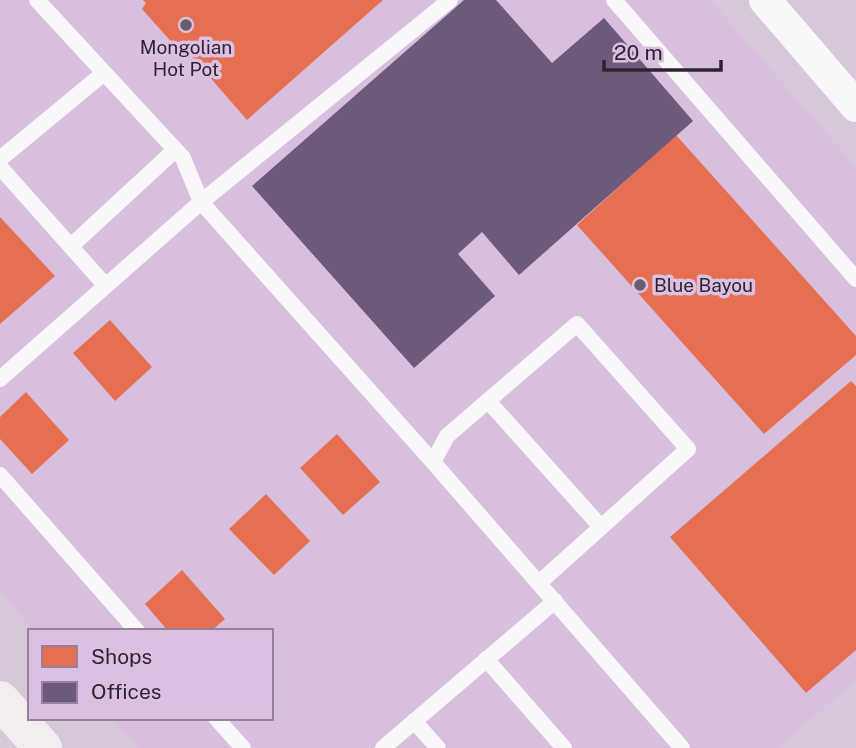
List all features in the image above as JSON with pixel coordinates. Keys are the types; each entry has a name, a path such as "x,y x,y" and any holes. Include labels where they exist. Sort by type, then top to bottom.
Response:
{"main road":[{"path":"0,700 43,748"}],"street":[{"path":"765,0 856,106"}],"lane":[{"path":"37,0 183,158 201,202 433,462 682,748"},
{"path":"0,379 201,202 450,0"},
{"path":"614,0 856,279"},
{"path":"0,159 104,73"},
{"path":"71,246 176,150"},
{"path":"0,167 105,285"},
{"path":"433,462 447,436 578,324 688,449 539,583"},
{"path":"488,401 601,527"},
{"path":"0,475 135,629"},
{"path":"383,748 555,601"},
{"path":"486,659 564,748"},
{"path":"218,720 243,748"},
{"path":"414,721 438,748"}],"shaded area":[{"path":"0,0 710,0 856,167 856,679 779,748 138,748 113,720 273,720 273,629 32,629 0,592"}],"building: Shops":[{"path":"143,0 383,0 247,120 188,52 184,56 142,9 146,3"},
{"path":"676,135 856,336 856,355 764,434 577,225"},
{"path":"0,217 55,276 0,324"},
{"path":"110,320 152,367 115,401 73,353"},
{"path":"851,381 856,386 856,650 806,693 670,537"},
{"path":"26,392 69,440 32,474 0,439 0,417"},
{"path":"337,434 380,482 343,515 300,468"},
{"path":"266,494 310,541 274,575 229,529"},
{"path":"182,570 225,619 213,629 166,629 145,604"}],"building: Offices":[{"path":"464,0 496,0 552,63 604,18 693,121 519,275 482,232 458,254 495,296 414,368 252,186"}],"place":[{"name":"Mongolian Hot Pot","path":"186,25"},
{"name":"Blue Bayou","path":"640,285"}]}
